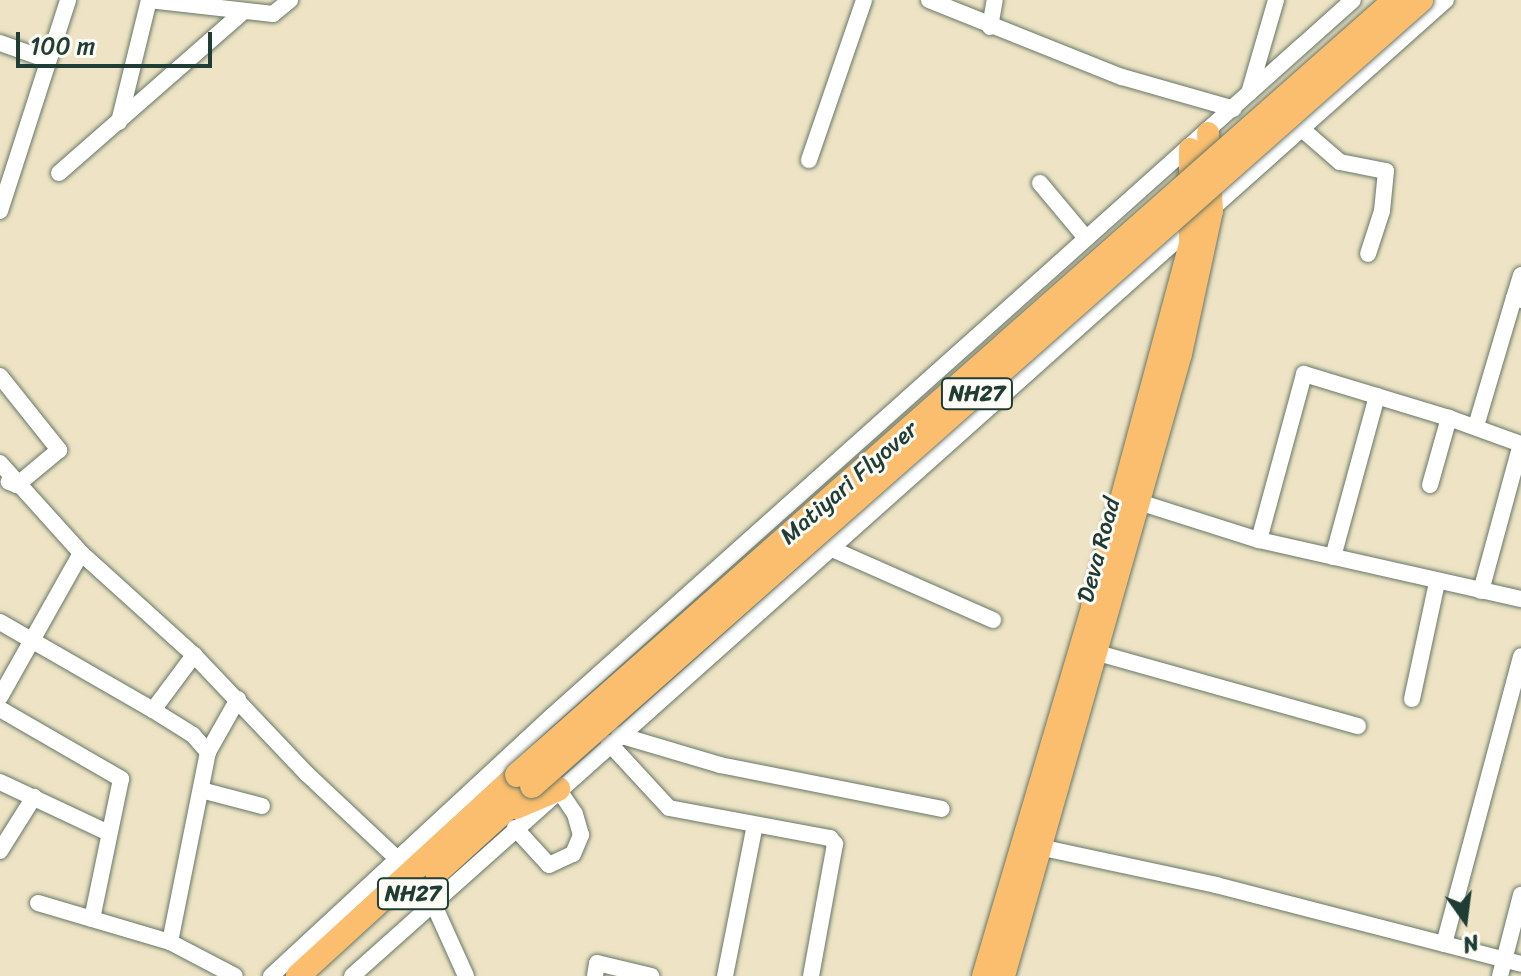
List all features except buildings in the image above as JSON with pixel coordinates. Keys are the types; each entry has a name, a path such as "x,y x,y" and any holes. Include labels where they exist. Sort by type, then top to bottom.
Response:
{"highway":[{"name":"Matiyari Flyover","path":"509,820 525,780 1395,0"},
{"name":"Matiyari Flyover","path":"398,870 525,780 1421,0"},
{"path":"509,820 558,789"},
{"name":"NH27","path":"323,976 509,820"},
{"name":"NH27","path":"298,976 375,906 398,870"}],"main road":[{"name":"Deva Road","path":"1004,976 1044,848 1181,354 1212,211 1208,133"},
{"name":"Deva Road","path":"983,976 1092,607 1192,229 1190,149"}],"street":[{"path":"0,211 68,0"},
{"path":"119,122 149,0 273,14 290,0"},
{"path":"809,160 864,0"},
{"path":"929,0 990,27 1122,77 1234,109"},
{"path":"990,27 995,0"},
{"path":"1248,95 1276,0"},
{"path":"271,976 398,870 1086,238 1208,133 1353,0"},
{"path":"352,976 433,903 509,820 549,865 573,854 581,835 575,814 558,789 832,549 1446,0"},
{"path":"59,173 244,11"},
{"path":"0,43 48,60"},
{"path":"1303,130 1340,162 1386,171 1382,211 1368,254"},
{"path":"1040,183 1086,238"},
{"path":"1476,426 1518,299 1521,275"},
{"path":"1,374 59,450 17,485"},
{"path":"1259,540 1304,374 1476,426 1521,444 1481,591"},
{"path":"1333,557 1377,396"},
{"path":"1430,485 1449,418"},
{"path":"0,463 81,553 238,699 398,870"},
{"path":"0,479 17,485"},
{"path":"1139,502 1259,540 1521,599"},
{"path":"832,549 993,620"},
{"path":"0,697 81,553"},
{"path":"1412,699 1437,582"},
{"path":"0,622 153,710 193,735 208,752"},
{"path":"1098,653 1358,726"},
{"path":"153,710 194,655"},
{"path":"1444,944 1521,656"},
{"path":"170,942 208,752 238,699"},
{"path":"0,709 121,779 92,919"},
{"path":"614,739 720,765 942,809"},
{"path":"614,739 669,808 830,838 835,844 811,976"},
{"path":"0,782 109,833"},
{"path":"201,790 262,806"},
{"path":"0,851 34,797"},
{"path":"725,976 755,825"},
{"path":"1044,848 1216,885 1444,944 1508,967 1521,895"},
{"path":"38,903 170,942 235,976"},
{"path":"433,903 466,976"},
{"path":"595,976 597,963 651,976"}]}
